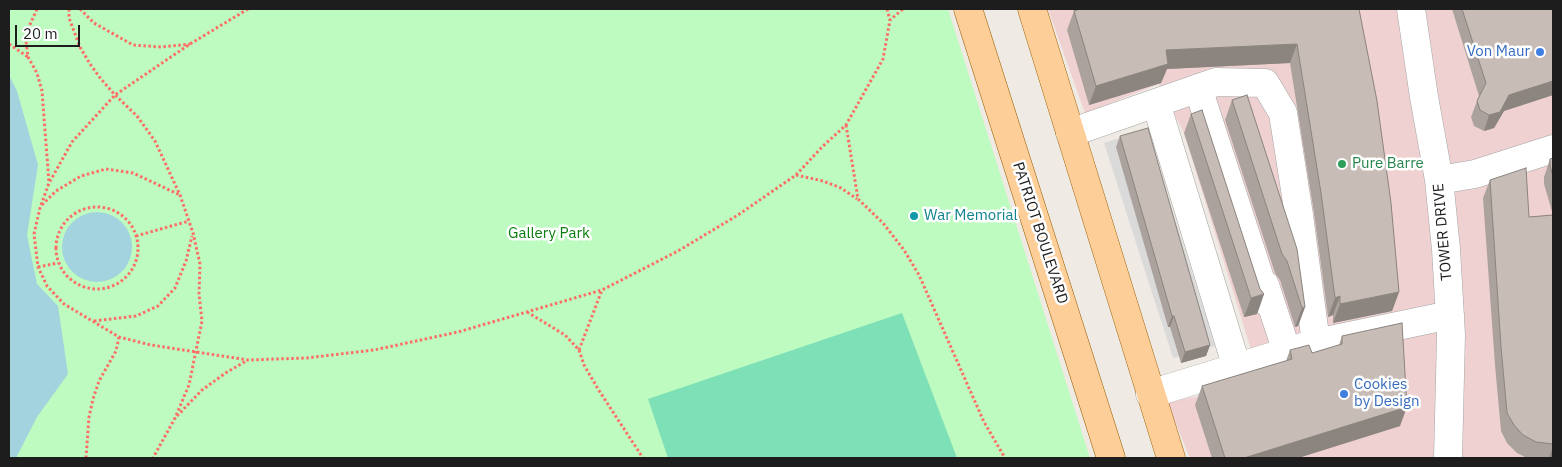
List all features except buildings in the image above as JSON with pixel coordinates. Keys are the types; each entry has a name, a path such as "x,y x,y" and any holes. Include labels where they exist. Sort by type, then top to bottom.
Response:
{"main road":[{"name":"PATRIOT BOULEVARD","path":"968,9 1112,458"},
{"path":"1032,9 1170,458"}],"street":[{"name":"TOWER DRIVE","path":"1411,9 1439,180 1446,249 1450,315 1448,458"},
{"path":"1070,134 1216,82 1265,83 1283,113 1303,241 1316,343"},
{"path":"1198,88 1268,303"},
{"path":"1156,103 1237,368"},
{"path":"1219,140 1286,352"},
{"path":"1439,180 1475,174 1553,149"},
{"path":"1150,394 1316,343 1450,315"}],"path":[{"path":"37,9 28,29 26,41 28,57 37,73 42,91 49,183"},
{"path":"69,9 69,18 80,47 114,95 137,116 155,141 180,196 193,233 200,264 199,294 202,321 189,385 175,418 153,458"},
{"path":"80,9 94,23 133,45 161,47 190,44"},
{"path":"248,9 190,44 114,95 72,142 49,183 40,208 34,234 38,268 47,286 64,304 119,337 151,345 248,360 306,358 374,350 458,332 602,290 721,225 796,175 846,125 883,59 890,20 887,9"},
{"path":"890,20 903,9"},
{"path":"9,44 28,57"},
{"path":"846,125 858,199"},
{"path":"40,208 56,191 80,176 106,169 133,173 180,196"},
{"path":"796,175 824,181 841,188 858,199 883,223 904,250 919,275 984,422 1004,458"},
{"path":"96,206 110,208 123,215 133,226 138,254 134,268 125,279 114,286 101,289 87,288 75,283 65,275 58,263 55,250 56,237 62,225 71,215 82,208 96,206"},
{"path":"136,236 189,221"},
{"path":"93,321 136,316 158,306 175,288 186,261 193,233"},
{"path":"38,268 58,263"},
{"path":"579,350 602,290"},
{"path":"526,312 565,335 579,350 584,365 643,458"},
{"path":"86,458 89,417 93,399 99,381 116,351 119,337"},
{"path":"175,418 202,390 248,360"}],"shaded area":[{"path":"1048,9 1553,9 1553,434 1547,458 1190,458 1167,402 1262,385 1184,133 1159,84 1085,113"},
{"path":"1147,129 1215,346 1173,358 1104,143"}],"green space":[{"name":"Gallery Park","path":"9,9 948,9 1090,458 9,458"},
{"path":"902,313 957,458 668,458 648,399"}],"water":[{"path":"9,75 17,91 38,165 27,235 37,284 58,306 68,374 37,417 16,458 9,458"},
{"path":"97,212 110,215 122,222 129,234 132,247 129,260 122,272 110,279 97,282 84,279 72,272 65,260 62,247 65,234 72,222 84,215"}],"place":[{"name":"Von Maur","path":"1540,52"},
{"name":"Pure Barre","path":"1342,164"},
{"name":"War Memorial","path":"914,216"},
{"name":"Cookies by Design","path":"1344,394"}]}
